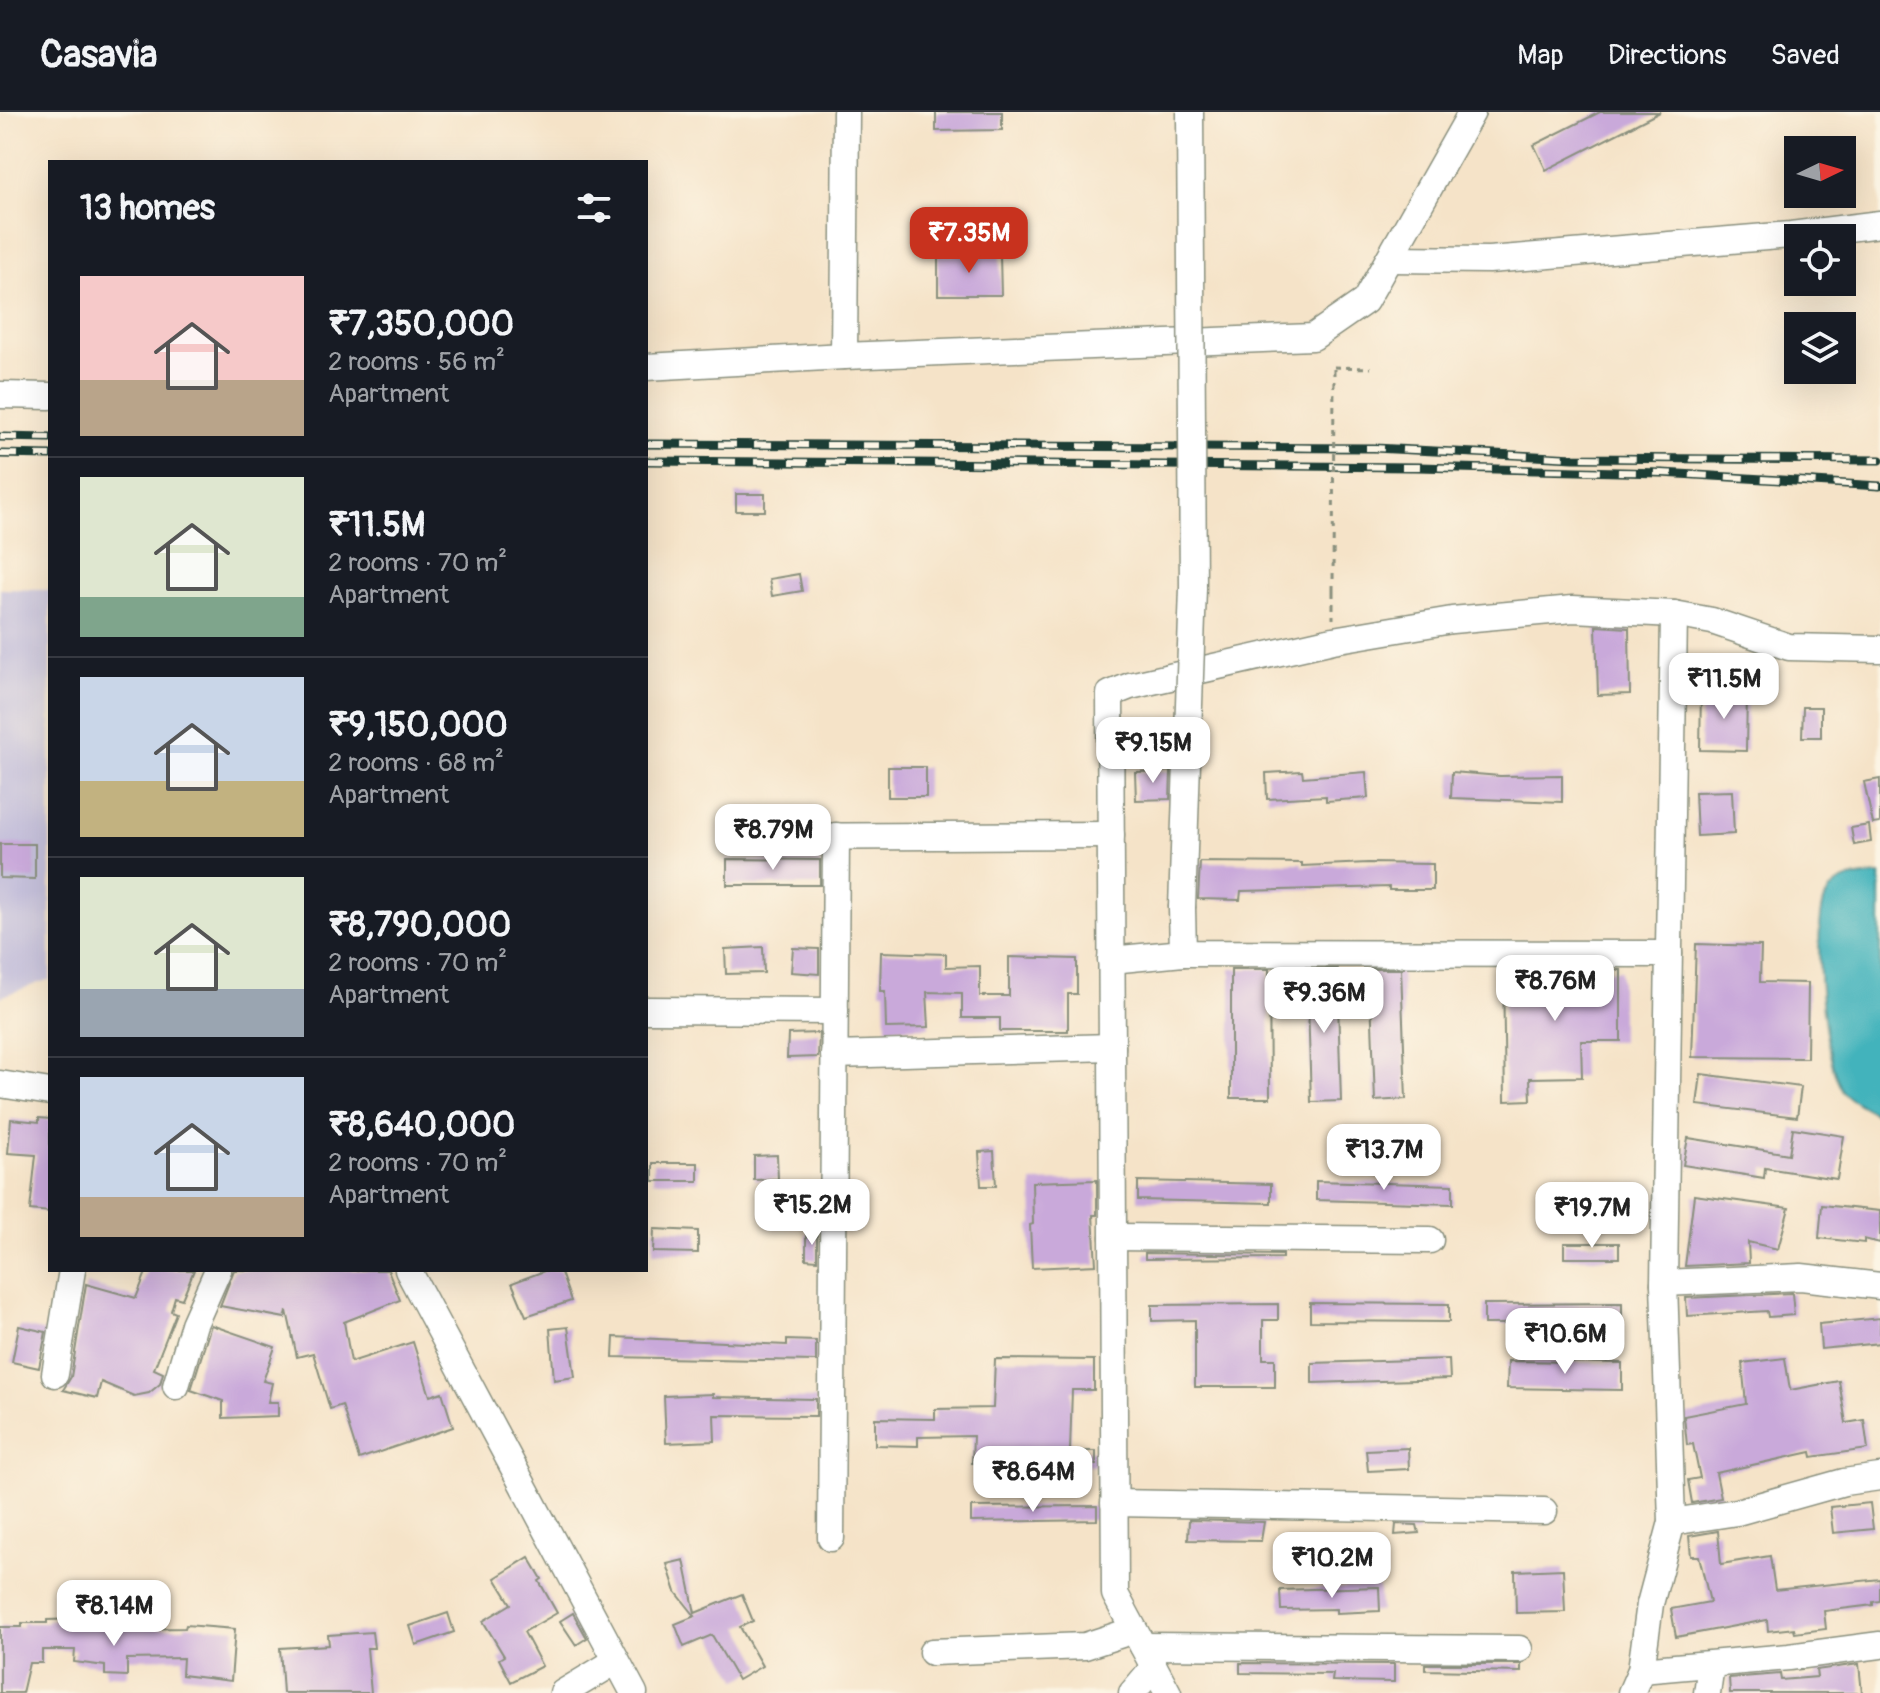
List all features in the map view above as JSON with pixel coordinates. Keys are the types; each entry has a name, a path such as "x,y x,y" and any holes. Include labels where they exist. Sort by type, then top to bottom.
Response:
{"street":[{"path":"844,356 846,112"},
{"path":"1183,953 1193,588 1190,112"},
{"path":"648,367 1313,337 1365,301 1472,112"},
{"path":"1389,259 1489,260 1791,235 1880,224"},
{"path":"0,395 48,396"},
{"path":"1168,1693 1115,1594 1110,694 1130,686 1333,640 1452,620 1573,609 1674,614 1712,621 1789,647 1880,649"},
{"path":"1674,614 1664,1283 1672,1522 1650,1604 1636,1682 1711,1665 1880,1645"},
{"path":"738,837 1111,835"},
{"path":"831,1538 836,836"},
{"path":"1111,960 1183,953 1669,954"},
{"path":"648,1010 835,1011"},
{"path":"834,1055 1112,1047"},
{"path":"10,1086 48,1073"},
{"path":"10,1086 48,1092"},
{"path":"1113,1237 1430,1240"},
{"path":"55,1374 72,1272"},
{"path":"176,1386 194,1324 217,1272"},
{"path":"409,1272 634,1693"},
{"path":"1664,1283 1801,1277 1880,1286"},
{"path":"1672,1522 1737,1512 1844,1482 1880,1477"},
{"path":"1114,1503 1544,1511"},
{"path":"932,1652 1085,1646 1519,1649"},
{"path":"1132,1693 1144,1648"},
{"path":"563,1693 616,1661"},
{"path":"1707,1693 1711,1665"}],"path":[{"path":"1333,591 1334,367 1371,368"}],"shaded area":[{"path":"0,589 48,590 48,980 0,997"}],"water":[{"path":"1880,875 1880,1116 1847,1096 1837,1078 1825,1027 1820,936 1822,913 1831,890 1849,878"}],"building":[{"path":"936,112 1002,112 1002,130 936,131"},
{"path":"1600,112 1660,112 1546,170 1534,145"},
{"path":"938,255 1000,255 1001,295 938,295"},
{"path":"736,494 765,494 765,511 736,511"},
{"path":"799,574 802,591 772,596 769,579"},
{"path":"1596,626 1629,628 1630,694 1598,695"},
{"path":"1701,691 1747,691 1746,751 1700,750"},
{"path":"1803,707 1821,707 1821,737 1802,737"},
{"path":"888,767 926,767 926,797 888,797"},
{"path":"1171,771 1170,799 1136,800 1135,772"},
{"path":"1302,771 1303,777 1366,772 1368,798 1326,801 1326,796 1267,799 1266,773"},
{"path":"1452,772 1500,776 1562,775 1562,802 1451,798"},
{"path":"1880,779 1880,823 1873,824 1864,782"},
{"path":"1732,791 1734,834 1697,836 1695,792"},
{"path":"1869,825 1871,842 1854,845 1851,828"},
{"path":"0,844 35,844 35,879 0,878"},
{"path":"727,859 820,860 820,885 727,885"},
{"path":"1200,862 1302,863 1302,866 1433,864 1433,890 1389,890 1389,887 1241,891 1240,900 1198,899"},
{"path":"1696,944 1761,946 1760,982 1808,983 1807,1058 1692,1057"},
{"path":"763,947 764,973 726,974 725,949"},
{"path":"793,948 819,949 819,974 791,972"},
{"path":"881,952 946,954 946,967 980,966 980,996 1009,996 1009,957 1077,959 1077,994 1068,994 1068,1031 1000,1031 1000,1018 962,1018 962,993 927,992 929,1027 886,1028 885,991 880,991"},
{"path":"1231,969 1269,969 1270,1098 1231,1098"},
{"path":"1307,969 1337,969 1341,1101 1311,1102"},
{"path":"1370,969 1401,969 1406,1099 1375,1101"},
{"path":"1503,970 1621,970 1621,1041 1581,1041 1582,1077 1530,1078 1531,1100 1505,1101"},
{"path":"819,1033 818,1057 787,1058 788,1034"},
{"path":"1701,1074 1801,1087 1797,1117 1697,1105"},
{"path":"39,1118 48,1119 48,1212 30,1210 36,1155 8,1153 11,1119 39,1122"},
{"path":"1793,1128 1844,1136 1837,1179 1765,1168 1764,1178 1683,1165 1688,1138 1789,1154"},
{"path":"994,1151 996,1186 981,1186 979,1152"},
{"path":"777,1155 778,1179 754,1180 754,1156"},
{"path":"653,1163 698,1163 698,1181 653,1181"},
{"path":"1097,1180 1097,1215 1093,1215 1096,1265 1032,1268 1032,1182"},
{"path":"1138,1181 1271,1184 1271,1203 1138,1200"},
{"path":"1316,1181 1453,1185 1453,1204 1316,1200"},
{"path":"1694,1195 1789,1208 1778,1249 1748,1242 1749,1263 1685,1266"},
{"path":"1822,1205 1880,1211 1880,1243 1864,1239 1864,1243 1819,1238"},
{"path":"654,1229 698,1231 698,1253 653,1252"},
{"path":"806,1234 817,1234 817,1260 806,1259"},
{"path":"1564,1243 1619,1243 1619,1258 1564,1258"},
{"path":"1145,1253 1282,1255 1282,1258 1145,1259"},
{"path":"146,1272 193,1272 182,1299 175,1297 171,1311 176,1313 154,1369 163,1373 160,1384 149,1393 134,1396 101,1382 97,1398 63,1390 71,1377 86,1284 136,1298"},
{"path":"233,1272 389,1272 400,1300 344,1322 351,1362 413,1342 430,1396 442,1392 453,1427 359,1459 342,1405 330,1409 313,1353 297,1357 287,1311 285,1318 220,1306"},
{"path":"542,1272 561,1272 571,1301 526,1316 512,1283"},
{"path":"1792,1293 1794,1315 1768,1317 1767,1311 1687,1316 1686,1298"},
{"path":"1310,1303 1449,1304 1449,1322 1310,1321"},
{"path":"1622,1303 1622,1323 1484,1324 1484,1304"},
{"path":"1278,1304 1278,1320 1263,1320 1263,1359 1275,1359 1275,1387 1195,1387 1195,1320 1152,1321 1152,1305"},
{"path":"1880,1318 1880,1343 1821,1349 1819,1324"},
{"path":"211,1325 275,1347 263,1381 272,1383 268,1402 278,1402 278,1416 223,1418 223,1401 191,1390"},
{"path":"19,1326 46,1332 39,1368 12,1362"},
{"path":"568,1327 575,1377 554,1380 550,1329"},
{"path":"614,1337 787,1345 787,1340 816,1341 816,1361 613,1357"},
{"path":"1785,1358 1790,1390 1839,1381 1846,1423 1864,1420 1868,1449 1812,1457 1811,1452 1716,1473 1721,1498 1692,1503 1688,1480 1700,1478 1693,1444 1687,1445 1684,1416 1746,1404 1742,1363"},
{"path":"995,1359 1094,1360 1094,1390 1072,1390 1070,1451 1096,1451 1096,1465 972,1463 973,1436 918,1437 918,1446 875,1445 875,1418 935,1419 935,1409 993,1408"},
{"path":"1449,1359 1450,1379 1312,1383 1312,1363"},
{"path":"1508,1361 1622,1363 1622,1390 1507,1388"},
{"path":"713,1394 713,1397 816,1399 816,1416 714,1415 715,1441 666,1443 664,1396"},
{"path":"1408,1448 1409,1469 1368,1471 1366,1450"},
{"path":"1870,1503 1873,1529 1833,1533 1830,1507"},
{"path":"1097,1506 1097,1520 971,1522 971,1507"},
{"path":"1189,1520 1264,1522 1261,1541 1188,1540"},
{"path":"1396,1524 1417,1525 1419,1533 1395,1535"},
{"path":"1718,1531 1721,1564 1770,1556 1775,1590 1880,1579 1880,1601 1873,1602 1873,1605 1824,1611 1826,1629 1795,1633 1794,1628 1768,1631 1767,1620 1676,1637 1671,1609 1710,1602 1699,1556 1691,1556 1689,1536"},
{"path":"529,1557 557,1613 524,1632 542,1666 511,1682 499,1659 504,1656 483,1621 511,1604 495,1578"},
{"path":"684,1560 695,1613 742,1594 753,1621 740,1627 762,1666 738,1680 712,1635 684,1647 675,1624 695,1616 676,1592 667,1564"},
{"path":"1563,1569 1565,1612 1516,1613 1515,1571"},
{"path":"1379,1587 1380,1611 1336,1613 1336,1609 1281,1610 1280,1590"},
{"path":"448,1613 454,1632 416,1645 410,1626"},
{"path":"573,1613 587,1638 576,1645 560,1621"},
{"path":"81,1619 128,1625 128,1629 185,1628 186,1625 235,1629 231,1681 182,1675 183,1658 127,1659 127,1676 105,1675 105,1666 74,1662 75,1650 42,1650 42,1663 29,1663 22,1693 0,1693 0,1627"},
{"path":"372,1632 374,1648 367,1648 371,1693 283,1693 280,1648 329,1645 328,1635"},
{"path":"1240,1663 1394,1664 1394,1682 1332,1681 1333,1674 1240,1673"},
{"path":"1425,1664 1521,1664 1521,1672 1425,1670"},
{"path":"1859,1664 1862,1693 1730,1693 1729,1678 1780,1674 1781,1680 1817,1677 1816,1670"}],"railway":[{"path":"0,437 48,438"},
{"path":"648,444 1374,448 1574,458 1880,460"},
{"path":"0,454 48,455"},
{"path":"648,461 1418,467 1662,473 1880,486"}]}
